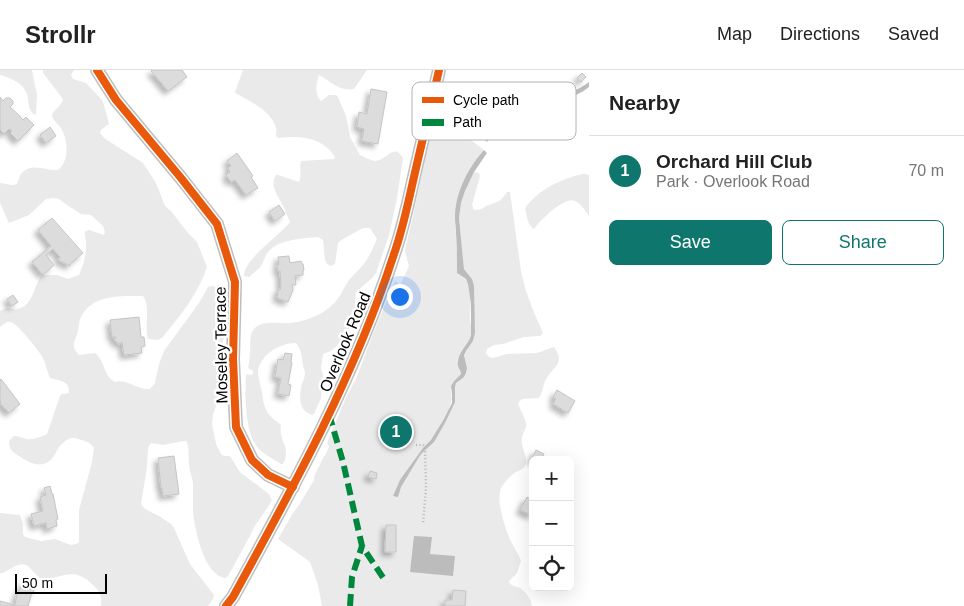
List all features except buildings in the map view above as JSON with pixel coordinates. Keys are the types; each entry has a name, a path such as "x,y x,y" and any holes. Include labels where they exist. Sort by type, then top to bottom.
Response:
{"street":[{"name":"Moseley Terrace","path":"97,70 116,100 217,224 235,282 232,359 236,426 252,460 268,475 293,487"},
{"name":"Overlook Road","path":"226,606 238,588 293,487 347,376 393,259 423,140"}],"path":[{"path":"416,445 425,446 426,488 424,524"}],"shaded area":[{"path":"0,70 32,70 37,95 36,115 30,110 27,93 23,87 14,80 0,75"},
{"path":"43,70 74,70 71,75 73,79 86,83 102,100 109,124 100,133 104,138 143,163 156,183 165,206 197,242 207,267 194,296 162,338 158,340 148,339 147,305 143,296 109,298 94,303 87,308 80,321 74,343 74,348 79,355 95,353 101,360 108,376 115,382 119,381 150,389 155,383 164,351 199,303 208,287 213,286 217,288 220,314 225,328 220,350 219,396 212,424 216,444 221,454 230,456 240,472 269,494 272,500 256,524 226,578 218,575 206,561 198,539 193,510 193,483 186,441 163,445 151,443 148,448 141,504 145,509 159,516 174,528 190,564 214,595 208,606 101,606 101,597 97,589 86,579 74,574 41,579 23,564 0,573 0,513 20,515 25,537 41,541 55,539 71,545 79,542 79,510 94,448 87,442 70,438 60,446 50,460 46,463 37,464 15,453 9,444 9,441 14,436 31,439 47,434 60,396 69,393 69,389 66,383 50,378 43,358 18,327 9,322 0,327 0,311 6,308 17,309 27,304 42,275 57,275 68,279 79,275 86,251 85,231 89,230 104,235 105,232 103,226 91,215 81,214 59,199 46,199 29,215 9,223 0,203 0,183 17,184 21,174 30,168 58,170 65,161 67,150 65,138 52,115 63,99 43,73"},
{"path":"243,70 367,70 354,89 349,90 339,87 319,75 316,86 317,95 321,101 329,95 336,95 338,97 346,116 350,137 360,155 375,161 396,152 403,158 389,235 376,273 356,292 351,326 337,346 323,354 321,398 314,414 307,413 302,407 300,398 305,373 301,353 296,343 283,345 271,351 262,360 258,375 264,405 269,415 281,425 281,436 286,448 283,464 266,455 258,448 250,432 246,402 246,374 253,374 253,371 248,368 250,339 253,330 260,325 290,323 324,312 335,303 349,280 371,253 377,239 370,228 363,228 343,239 338,243 335,264 331,266 325,260 323,240 318,237 285,242 273,247 266,254 261,266 249,277 244,276 250,262 290,222 274,189 276,175 299,182 301,161 334,159 335,157 330,150 317,141 302,137 278,138 274,122 270,117 260,108 235,92"},
{"path":"589,82 589,87 576,95 576,89"},
{"path":"429,140 471,140 484,150 478,157 462,187 456,208 458,274 469,285 471,331 469,341 459,359 461,374 451,387 452,400 449,408 450,411 456,384 464,377 467,368 464,355 473,341 475,333 472,279 464,269 459,218 461,203 474,172 479,173 480,176 472,205 474,210 498,202 507,192 510,192 521,271 526,291 543,333 540,336 524,337 494,345 487,349 486,353 489,357 493,358 507,354 537,353 554,347 559,357 558,364 546,379 539,398 522,399 518,403 526,424 522,445 526,462 523,468 502,486 499,498 508,535 521,561 517,573 509,582 512,586 520,588 524,592 532,606 322,606 318,585 310,562 278,539 314,480 329,447 327,443 347,395 356,379 395,281 400,286 409,266 405,251"},
{"path":"484,150 487,153 474,172 465,191 459,218 464,269 472,279 474,286 475,333 473,341 464,355 467,368 466,373 456,383 455,402 434,442 419,457 401,487 398,497 393,496 400,480 431,440 444,419 452,403 451,386 461,374 458,361 471,335 471,304 466,279 457,273 455,218 457,199 463,181"},
{"path":"583,174 589,175 589,216 579,203 570,200 553,210 534,229 529,222 525,208 531,201 551,186"},
{"path":"414,536 432,537 430,554 455,556 453,576 410,572"}],"marked path":[{"path":"329,414 343,462 362,546 386,582"},
{"path":"350,606 352,577 362,546"}],"cycle path":[{"path":"97,70 116,100 217,224 235,282 233,359 236,427 252,460 268,475 293,487"},
{"path":"436,82 439,70"},
{"path":"226,606 233,597 300,472 322,429 361,343 400,235 423,140"}],"place":[{"name":"Orchard Hill Club","path":"396,432"}]}
